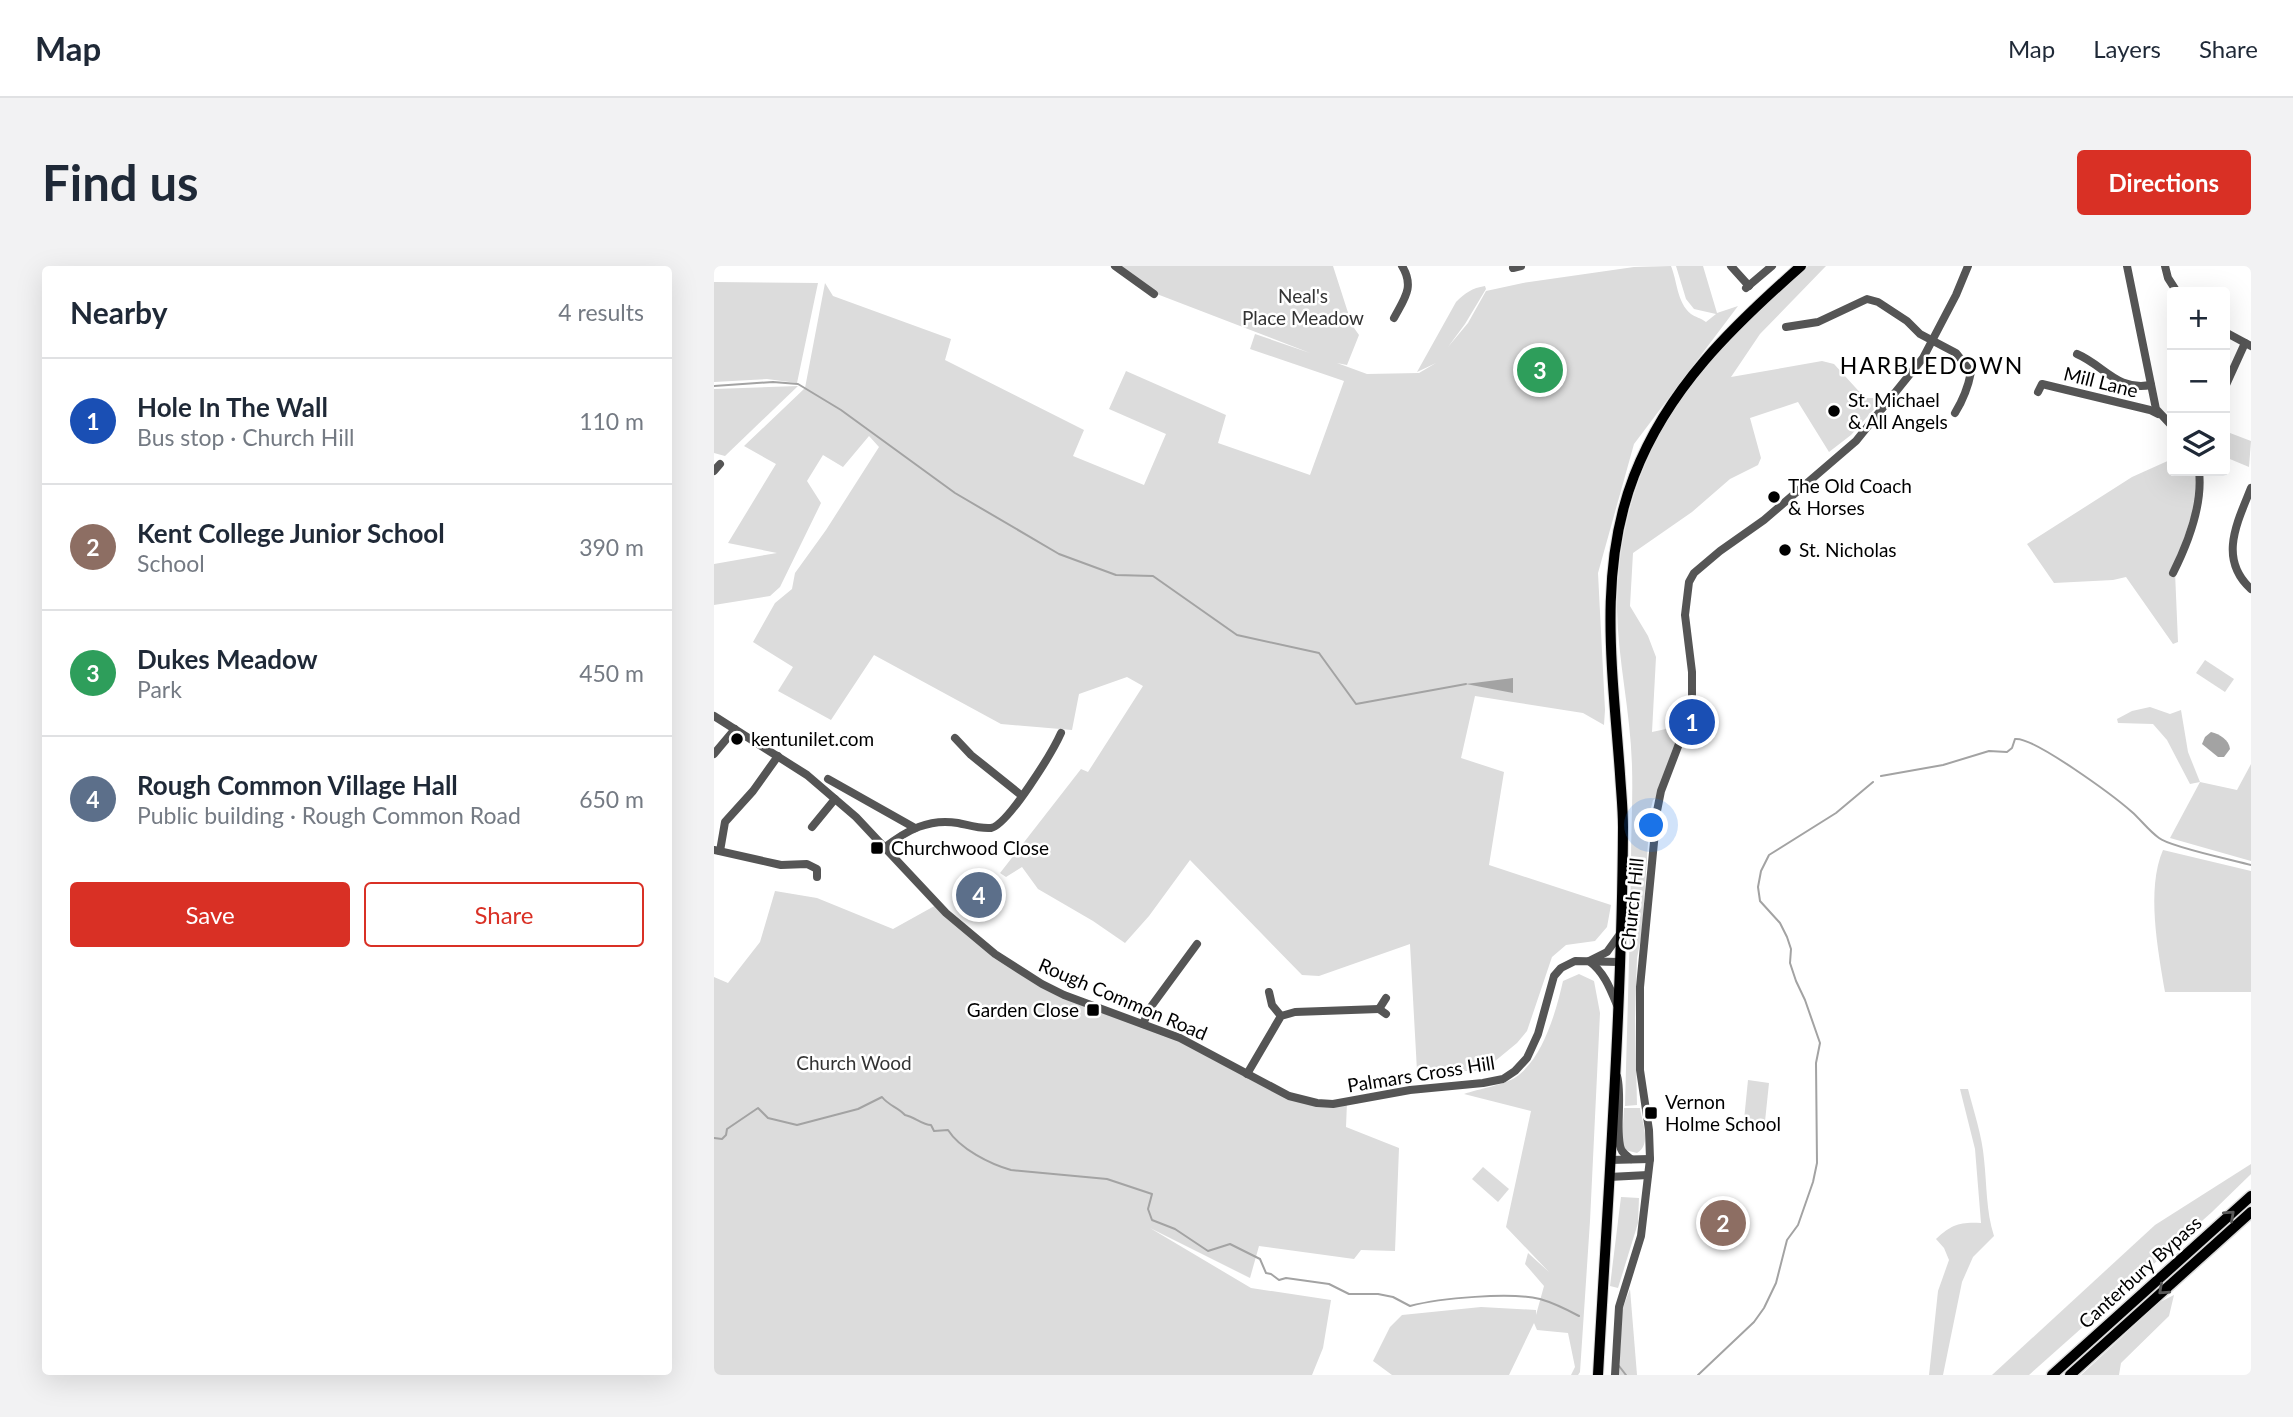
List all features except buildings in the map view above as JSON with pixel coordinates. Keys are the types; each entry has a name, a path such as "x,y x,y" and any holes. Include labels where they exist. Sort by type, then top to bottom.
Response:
{"highway":[{"name":"Canterbury Bypass","path":"2052,1375 2251,1196"},
{"name":"Canterbury Bypass","path":"2070,1375 2251,1212"}],"main road":[{"path":"1598,1375 1616,1070 1621,933 1623,815 1610,589 1620,519 1651,437 1676,396 1700,363 1753,309 1801,266"}],"street":[{"path":"1115,266 1154,294"},
{"path":"1394,318 1409,286 1402,266"},
{"path":"1731,266 1747,287 1772,266"},
{"path":"1932,341 1968,266"},
{"name":"Mill Lane","path":"2127,266 2155,409 2167,421"},
{"path":"2165,266 2174,287"},
{"path":"1786,327 1818,323 1867,299 1884,306 1932,341 1956,353 1971,372 1962,402 1955,413"},
{"path":"2230,335 2248,344 2230,378"},
{"name":"Church Hill","path":"1650,1159 1649,1130 1640,1070 1640,987 1658,808 1664,781 1692,704 1692,672 1685,615 1689,582 1703,564 1765,520 1856,441 1907,379 1932,341"},
{"name":"Mill Lane","path":"2077,354 2125,385 2151,385"},
{"name":"Mill Lane","path":"2038,392 2042,384 2150,410 2160,415"},
{"path":"2173,573 2182,555 2200,495 2199,476"},
{"path":"2251,488 2236,527 2232,550 2235,569 2251,589"},
{"name":"Rough Common Road","path":"714,716 807,775 856,817 946,913 995,954 1064,995 1180,1038 1247,1074"},
{"path":"714,754 735,729"},
{"path":"884,848 915,828 944,821 995,827 1035,780 1060,733"},
{"path":"955,738 971,755 1021,795"},
{"path":"778,756 753,791 725,822 717,850 781,865 807,864 817,869 817,877"},
{"path":"828,779 915,828"},
{"path":"812,827 846,791"},
{"path":"1618,1008 1604,976 1589,961 1607,952 1621,933"},
{"path":"1143,1024 1150,1008 1197,944"},
{"name":"Palmars Cross Hill","path":"1247,1074 1289,1096 1317,1104 1333,1104 1410,1090 1503,1079 1516,1071 1527,1058 1538,1034 1557,972 1575,961 1619,962"},
{"path":"1269,992 1272,1005 1281,1016"},
{"path":"1247,1074 1281,1016 1303,1011 1382,1012 1386,998"},
{"path":"1616,1070 1621,1088 1620,1146 1631,1159"},
{"path":"1610,1160 1650,1159 1641,1236 1619,1307 1615,1375"},
{"path":"1609,1177 1648,1175"}],"green space":[{"name":"Neal's Place Meadow","path":"1115,266 1333,266 1352,325 1359,335 1347,365 1337,363 1367,374 1419,373 1436,363 1417,372 1456,302 1469,291 1485,286 1486,289 1465,324 1448,347 1468,323 1486,291 1634,267 1671,266 1686,309 1706,322 1716,314 1694,309 1686,299 1676,266 1703,266 1717,313 1738,306 1634,444 1598,573 1604,725 1583,713 1475,696 1461,758 1504,772 1489,865 1611,905 1607,927 1595,941 1566,945 1552,957 1527,1031 1517,1043 1483,1071 1417,1071 1410,944 1319,976 1302,975 1190,860 1149,916 1125,943 1038,889 1022,867 1006,877 1000,873 1081,769 1088,772 1143,686 1127,677 1079,694 1072,730 1001,724 874,655 831,720 778,691 793,667 753,642 775,603 792,589 795,573 879,447 869,436 843,467 823,455 807,481 821,503 780,587 770,596 714,605 714,564 777,553 728,543 776,464 744,446 805,388 825,283 833,296 951,339 945,360 1084,430 1073,456 1144,485 1166,434 1109,409 1126,371 1226,415 1218,443 1310,475 1344,381 1250,349 1255,334 1310,353 1149,291"},
{"path":"1808,266 1826,266 1760,334 1731,377 1822,361 1834,364 1865,398 1884,398 1851,435 1829,452 1798,402 1750,418 1761,458 1758,465 1730,479 1692,512 1633,553 1630,606 1648,636 1656,657 1652,732 1680,726 1678,742 1650,812 1642,933 1637,958 1637,1105 1625,1106 1632,779 1617,609 1621,554 1631,504 1648,458 1670,415 1698,375 1768,301"},
{"path":"714,282 818,283 797,383 767,379 714,382"},
{"path":"798,386 725,456 714,453 714,389"},
{"path":"2230,433 2251,441 2249,467 2230,459"},
{"path":"2167,461 2167,476 2197,476 2198,495 2180,551 2169,574 2175,572 2178,642 2173,644 2126,577 2054,583 2027,544 2132,477"},
{"path":"2205,660 2234,679 2225,692 2196,673"},
{"path":"2150,707 2170,714 2181,710 2188,752 2200,782 2190,784 2167,740 2153,724 2118,723 2117,719 2132,711"},
{"path":"2251,764 2251,861 2170,838 2200,782 2237,790"},
{"path":"2163,850 2251,871 2251,992 2165,992 2154,901 2158,866"},
{"name":"Church Wood","path":"775,891 817,898 893,929 938,904 962,927 1042,984 1180,1038 1306,1101 1347,1102 1346,1127 1399,1148 1395,1251 1361,1250 1354,1259 1259,1246 1250,1278 1150,1228 1251,1288 1331,1300 1323,1348 1312,1375 714,1375 714,977 728,983 760,942"},
{"path":"1579,974 1594,981 1600,1013 1580,1372 1578,1375 1571,1375 1575,1367 1568,1333 1537,1330 1534,1323 1509,1375 1392,1375 1373,1361 1390,1327 1402,1315 1481,1307 1536,1310 1536,1315 1544,1286 1525,1264 1528,1253 1549,1272 1506,1227 1531,1111 1464,1094 1505,1082 1525,1069 1547,1034 1563,981"},
{"path":"1748,1080 1769,1083 1764,1131 1743,1130"},
{"path":"1960,1089 1968,1089 1980,1133 1988,1208 1994,1236 1973,1257 1962,1282 1943,1375 1929,1375 1938,1291 1949,1260 1936,1239 1957,1225 1981,1223 1975,1149"},
{"path":"1624,1108 1640,1108 1645,1139 1642,1149 1637,1153 1625,1150 1622,1141"},
{"path":"2251,1164 2251,1174 2212,1212 2029,1375 1992,1375 2155,1225"},
{"path":"1483,1167 1509,1189 1498,1202 1472,1179"},
{"path":"1621,1197 1639,1198 1638,1223 1618,1288 1610,1286"},
{"path":"1630,1289 1637,1375 1619,1375 1622,1310"},
{"path":"2174,1295 2169,1316 2121,1363 2119,1375 2081,1375 2160,1302"}],"shaded area":[{"path":"1513,678 1513,693 1466,684"},
{"path":"2211,732 2228,743 2230,749 2224,757 2218,757 2202,744"}],"waterway":[{"path":"714,386 773,382 798,384 841,410 955,493 1059,554 1116,575 1153,576 1237,635 1319,653 1356,704 1466,684"},
{"path":"1881,776 1943,765 1989,751 2007,752 2012,748 2015,739 2024,741 2055,757 2123,804 2165,842 2251,865"},
{"path":"1698,1375 1754,1322 1764,1308 1776,1283 1787,1240 1798,1225 1817,1163 1816,1063 1820,1043 1790,963 1791,949 1787,937 1780,923 1760,901 1758,887 1761,871 1769,855 1836,813 1873,782"},
{"path":"714,1138 722,1139 727,1129 758,1108 768,1118 797,1125 858,1109 882,1097 905,1115 931,1125 934,1131 948,1130 960,1143 985,1160 1011,1170 1107,1179 1152,1194 1148,1209 1152,1220 1175,1229 1208,1251 1230,1244 1260,1259 1266,1273 1279,1280 1286,1278 1329,1284 1349,1294 1378,1294 1393,1297 1410,1306 1475,1297 1527,1297 1550,1302 1579,1316"},
{"path":"1619,1366 1626,1375"}],"place":[{"name":"Dukes Meadow","path":"1540,370"},
{"name":"St. Michael & All Angels","path":"1834,411"},
{"name":"The Old Coach & Horses","path":"1774,497"},
{"name":"St. Nicholas","path":"1785,550"},
{"name":"Hole In The Wall","path":"1692,722"},
{"name":"kentunilet.com","path":"737,739"},
{"name":"Churchwood Close","path":"877,848"},
{"name":"Rough Common Village Hall","path":"979,895"},
{"name":"Garden Close","path":"1093,1010"},
{"name":"Vernon Holme School","path":"1651,1113"},
{"name":"Kent College Junior School","path":"1723,1223"}],"district":[{"name":"HARBLEDOWN","path":"1932,366"}]}
